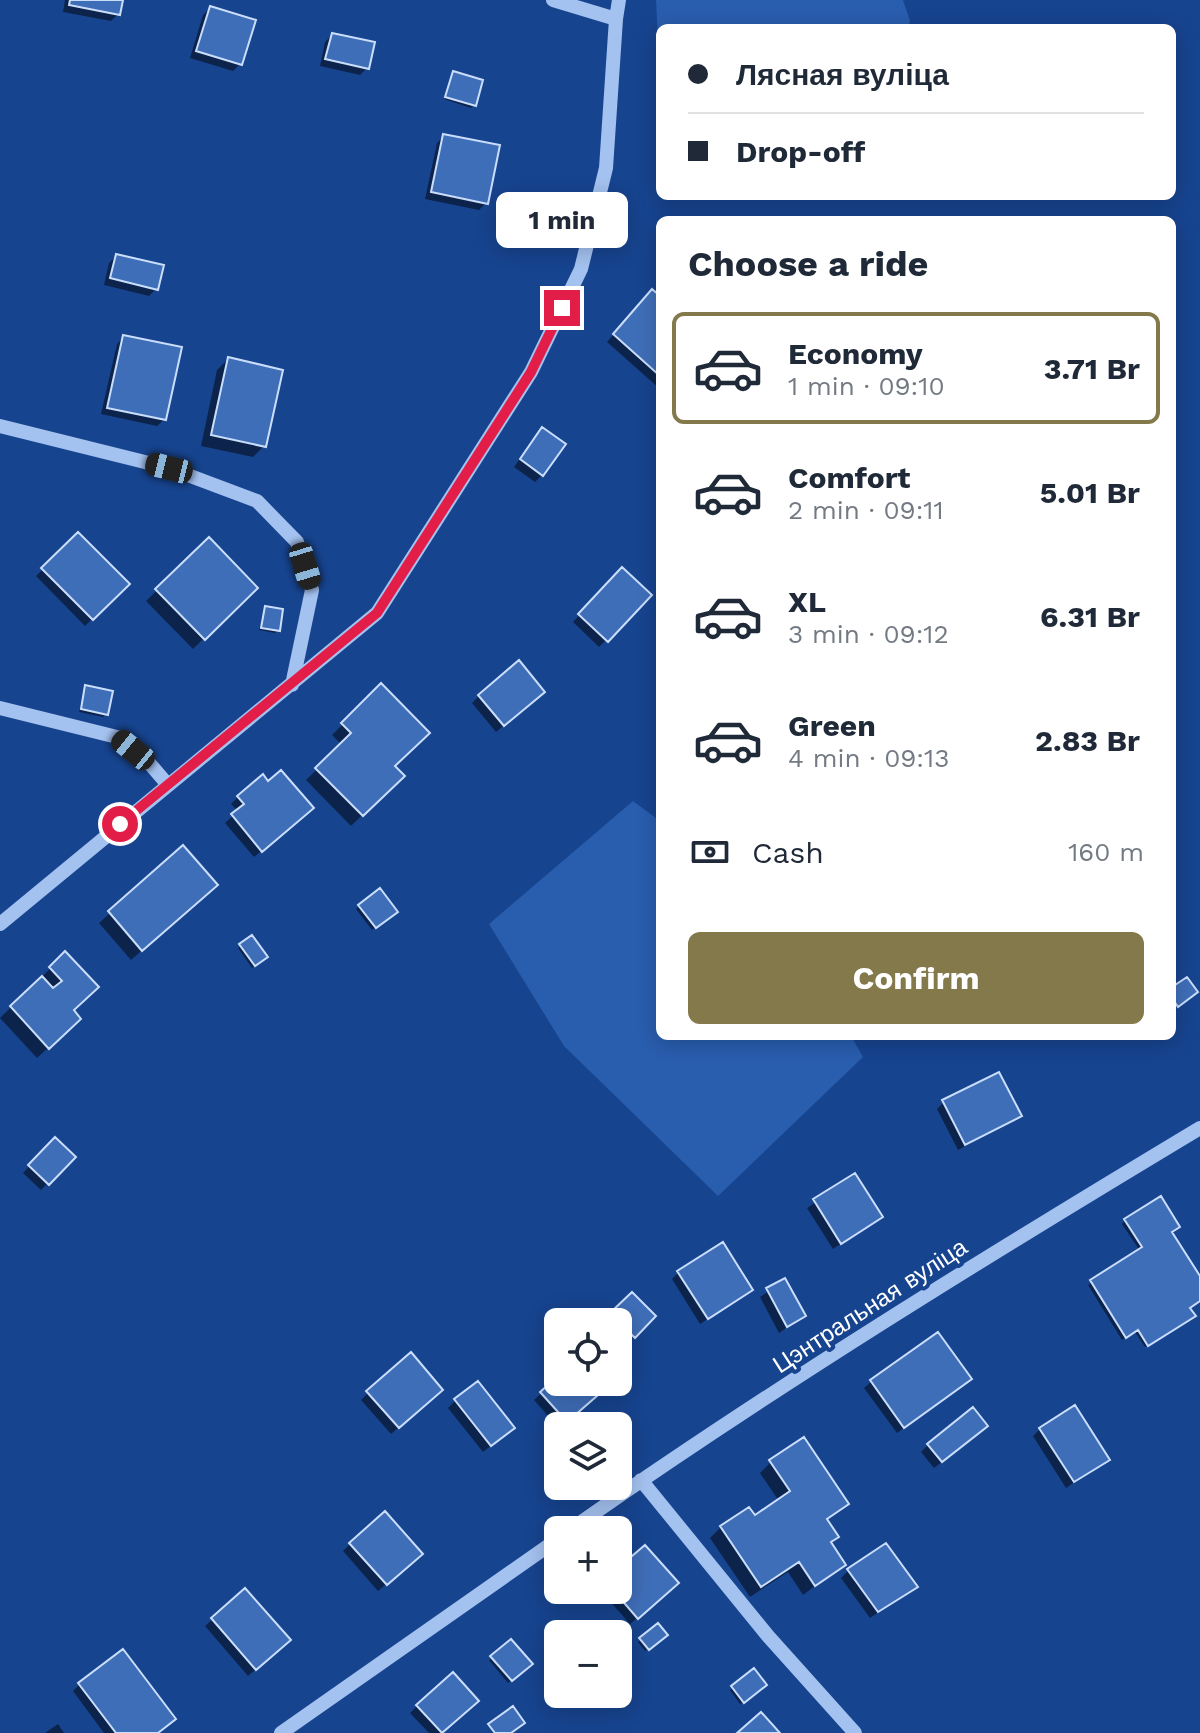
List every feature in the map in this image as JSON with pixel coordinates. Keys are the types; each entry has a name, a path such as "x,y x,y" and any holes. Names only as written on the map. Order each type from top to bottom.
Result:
{"street":[{"path":"553,0 616,19"},
{"path":"0,924 377,613 531,372 581,269 606,168 619,0"},
{"path":"0,426 169,468 257,501 297,542 312,590 292,685"},
{"path":"0,708 117,737 150,764 168,785"},
{"name":"Цэнтральная вуліца","path":"590,1516 1007,1244 1200,1128"},
{"path":"641,1480 768,1636 855,1733"},
{"path":"281,1733 544,1549"}],"shaded area":[{"path":"656,0 903,0 910,21 909,24 657,24"},
{"path":"633,801 656,818 656,1040 853,1040 863,1057 718,1196 564,1046 489,924"}],"building":[{"path":"70,0 123,0 120,15 69,5"},
{"path":"210,6 256,20 242,65 196,51"},
{"path":"332,33 375,42 369,69 325,59"},
{"path":"453,71 483,80 476,106 445,97"},
{"path":"443,134 500,145 488,204 431,192"},
{"path":"116,254 164,265 158,290 110,278"},
{"path":"652,289 656,292 656,372 613,334"},
{"path":"123,335 182,347 166,420 107,408"},
{"path":"228,357 283,370 266,447 211,435"},
{"path":"542,427 566,444 543,476 520,459"},
{"path":"78,532 130,584 93,620 41,568"},
{"path":"209,537 258,588 205,640 155,589"},
{"path":"622,567 652,595 608,642 578,614"},
{"path":"265,606 283,609 280,631 261,628"},
{"path":"519,660 545,692 504,726 478,695"},
{"path":"381,683 430,733 395,766 405,776 363,816 315,768 351,733 341,723"},
{"path":"85,685 113,691 108,715 81,709"},
{"path":"281,770 314,808 262,852 231,814 244,804 237,796 263,774 268,781"},
{"path":"183,845 218,885 142,951 108,911"},
{"path":"380,888 398,912 376,928 358,905"},
{"path":"252,935 268,957 255,966 239,944"},
{"path":"65,951 99,987 74,1010 81,1019 49,1049 10,1006 42,976 53,988 62,981 49,967"},
{"path":"1187,977 1198,992 1178,1007 1176,984"},
{"path":"999,1072 1022,1116 965,1145 942,1100"},
{"path":"55,1137 76,1157 49,1185 28,1165"},
{"path":"855,1173 883,1217 841,1244 813,1199"},
{"path":"1161,1196 1180,1227 1172,1232 1200,1276 1200,1301 1190,1308 1196,1316 1148,1346 1138,1330 1126,1338 1090,1280 1142,1247 1124,1219"},
{"path":"723,1242 753,1290 708,1319 677,1271"},
{"path":"785,1278 806,1316 787,1327 766,1288"},
{"path":"632,1292 656,1316 635,1338 632,1335 632,1308 615,1308"},
{"path":"938,1332 972,1379 904,1428 870,1380"},
{"path":"411,1352 443,1390 399,1428 366,1391"},
{"path":"478,1381 515,1428 491,1446 454,1399"},
{"path":"544,1388 544,1396 597,1396 578,1412 558,1412 540,1392"},
{"path":"1075,1405 1110,1460 1074,1482 1039,1428"},
{"path":"973,1407 988,1426 942,1462 927,1444"},
{"path":"804,1437 849,1504 827,1519 839,1537 831,1542 846,1565 815,1586 799,1562 761,1587 720,1526 749,1507 755,1515 790,1491 769,1460"},
{"path":"385,1511 423,1554 387,1585 349,1543"},
{"path":"886,1543 918,1587 878,1612 847,1569"},
{"path":"645,1545 679,1583 638,1619 625,1604 632,1604 632,1556"},
{"path":"245,1588 291,1640 256,1670 211,1618"},
{"path":"658,1623 668,1635 649,1650 639,1638"},
{"path":"511,1639 533,1664 512,1681 490,1656"},
{"path":"123,1649 176,1719 158,1733 116,1733 78,1683"},
{"path":"754,1668 767,1685 744,1703 731,1686"},
{"path":"453,1672 479,1701 442,1733 416,1705"},
{"path":"513,1706 525,1723 511,1733 495,1733 488,1724"},
{"path":"761,1712 780,1733 737,1733"}],"route":[{"path":"120,824 377,613 531,372 562,308"}]}
